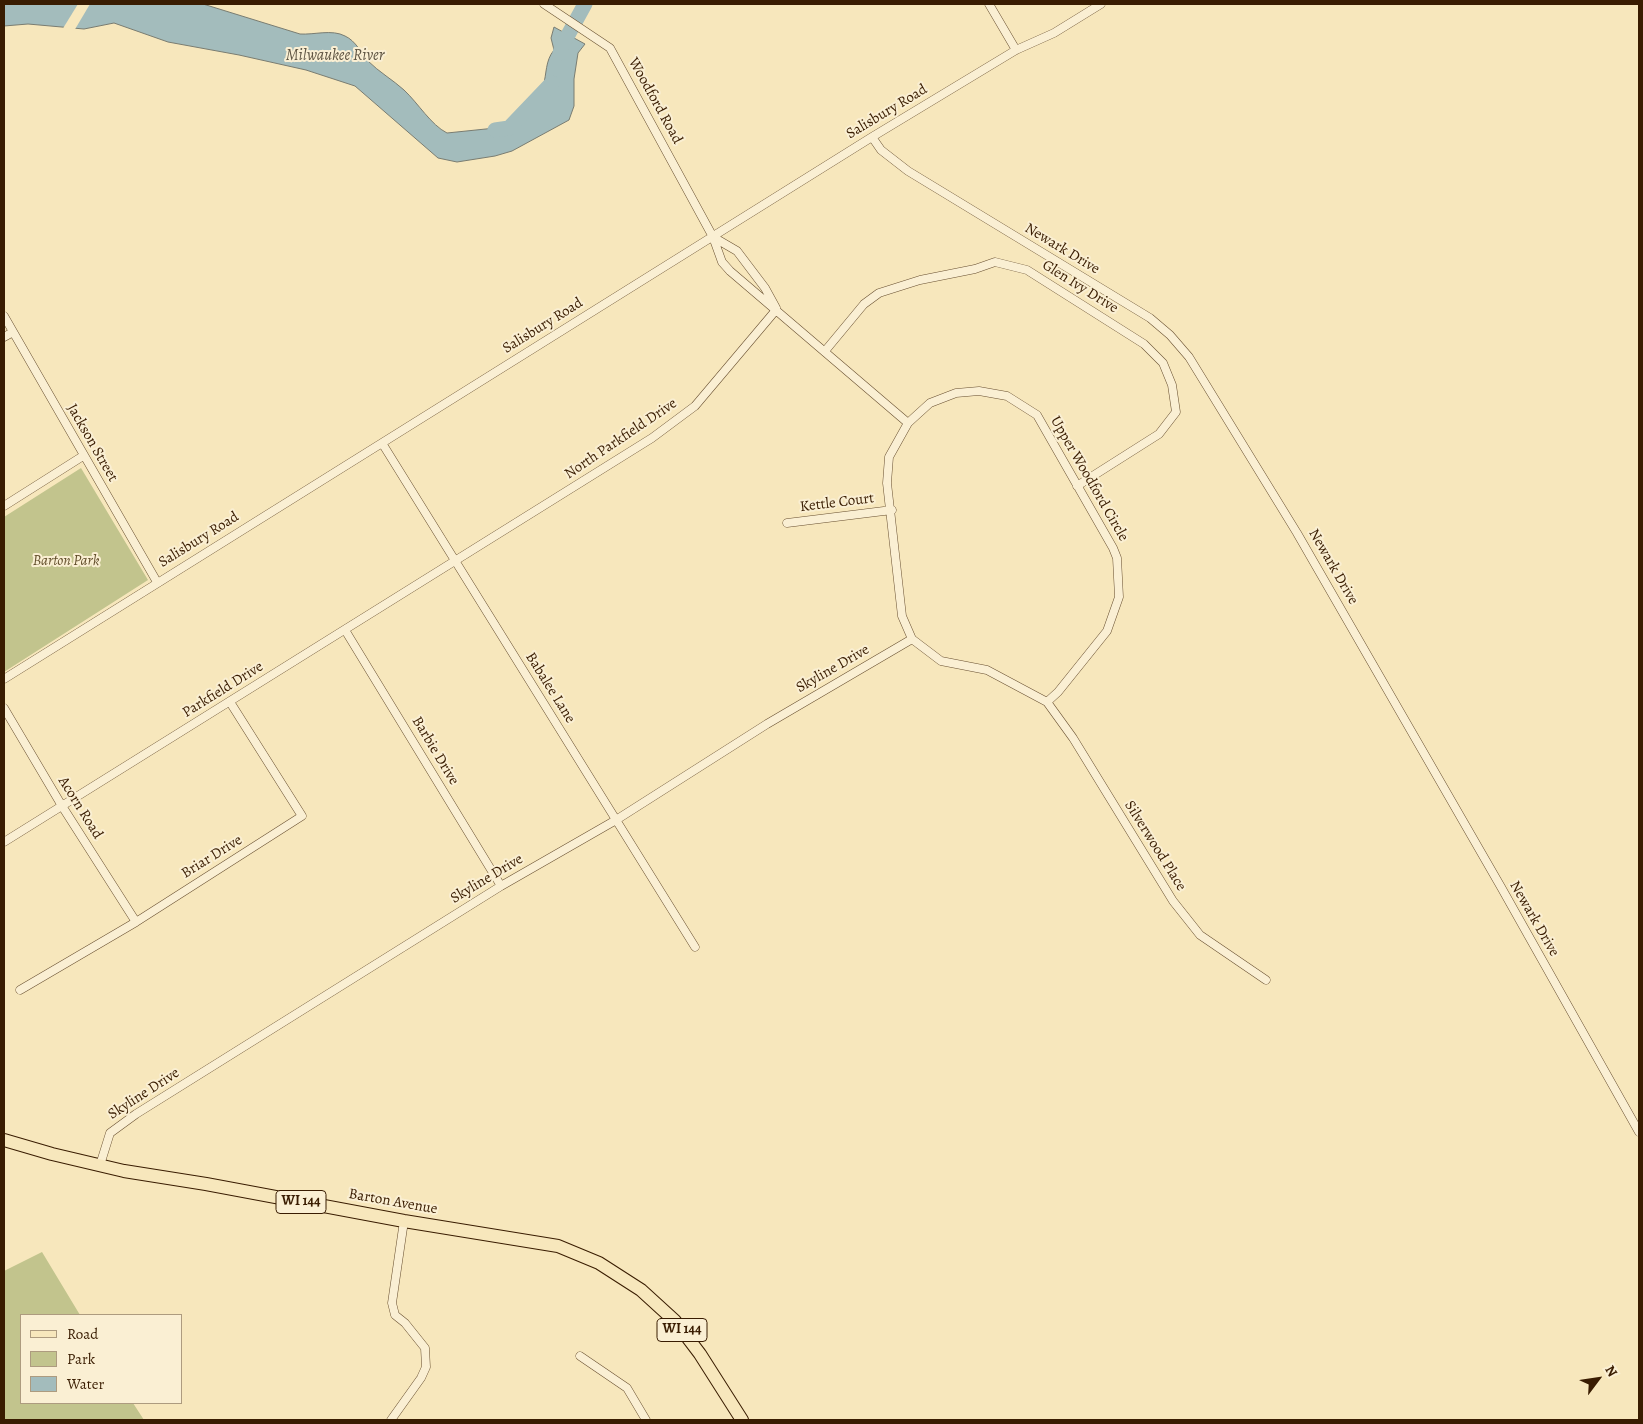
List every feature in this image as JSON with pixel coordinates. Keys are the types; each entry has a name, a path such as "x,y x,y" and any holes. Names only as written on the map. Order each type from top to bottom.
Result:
{"main road":[{"name":"Barton Avenue","path":"4,1140 124,1171 206,1184 404,1221 558,1246 598,1263 641,1290 675,1321 700,1354 742,1420"}],"street":[{"name":"Woodford Road","path":"544,4 610,48 713,237 722,262 752,291 908,423"},
{"path":"989,4 1016,50"},
{"name":"Salisbury Road","path":"4,679 872,137 1016,50 1054,33 1102,4"},
{"name":"Newark Drive","path":"872,137 881,150 908,171 1150,318 1170,335 1189,357 1297,533 1501,887 1639,1132"},
{"name":"Woodford Road","path":"713,237 737,251 765,288 776,310"},
{"name":"Glen Ivy Drive","path":"825,351 864,304 879,293 920,280 975,269 995,262 1027,270 1144,344 1163,363 1172,385 1176,412 1159,434 1077,486"},
{"name":"North Parkfield Drive","path":"456,561 652,438 695,406 776,310"},
{"name":"Jackson Street","path":"4,316 157,582"},
{"path":"4,337 13,332"},
{"name":"Upper Woodford Circle","path":"979,391 1007,396 1037,415 1077,486 1117,558 1119,597 1107,631 1058,692 1047,702 987,670 941,661 912,639 902,616 892,510 887,483 889,457 908,423 930,403 956,393 979,391"},
{"name":"Babalee Lane","path":"382,444 695,946"},
{"path":"4,506 83,456"},
{"name":"Kettle Court","path":"786,523 892,510"},
{"name":"Parkfield Drive","path":"4,842 456,561"},
{"name":"Barbie Drive","path":"345,630 501,886"},
{"name":"Skyline Drive","path":"100,1165 110,1133 123,1124 501,886 616,820 767,724 912,639"},
{"name":"Briar Drive","path":"20,990 136,922 302,816 230,702"},
{"name":"Silverwood Place","path":"1047,702 1073,738 1173,901 1200,935 1266,980"},
{"name":"Acorn Road","path":"4,708 62,806 136,922"},
{"path":"391,1420 421,1378 426,1367 424,1348 405,1322 395,1315 392,1303 404,1221"},
{"path":"580,1356 627,1388 646,1420"}],"green space":[{"name":"Barton Park","path":"81,468 148,580 4,672 4,517"},
{"path":"42,1252 79,1314 20,1314 20,1404 134,1404 144,1420 4,1420 4,1271"}],"water":[{"name":"Milwaukee River","path":"4,4 203,4 300,34 340,34 352,41 368,61 404,90 430,119 447,133 505,127 524,121 533,110 542,91 548,63 554,50 551,38 554,27 585,44 578,53 574,79 574,106 569,120 512,151 495,156 457,162 438,158 355,86 306,70 168,42 114,23 84,29 28,24 4,26"}],"pier":[{"path":"78,4 90,4 74,31 62,30"}],"waterway":[{"name":"Milwaukee River","path":"560,53 585,4"},
{"name":"Milwaukee River","path":"495,130 509,128 552,83"}]}
